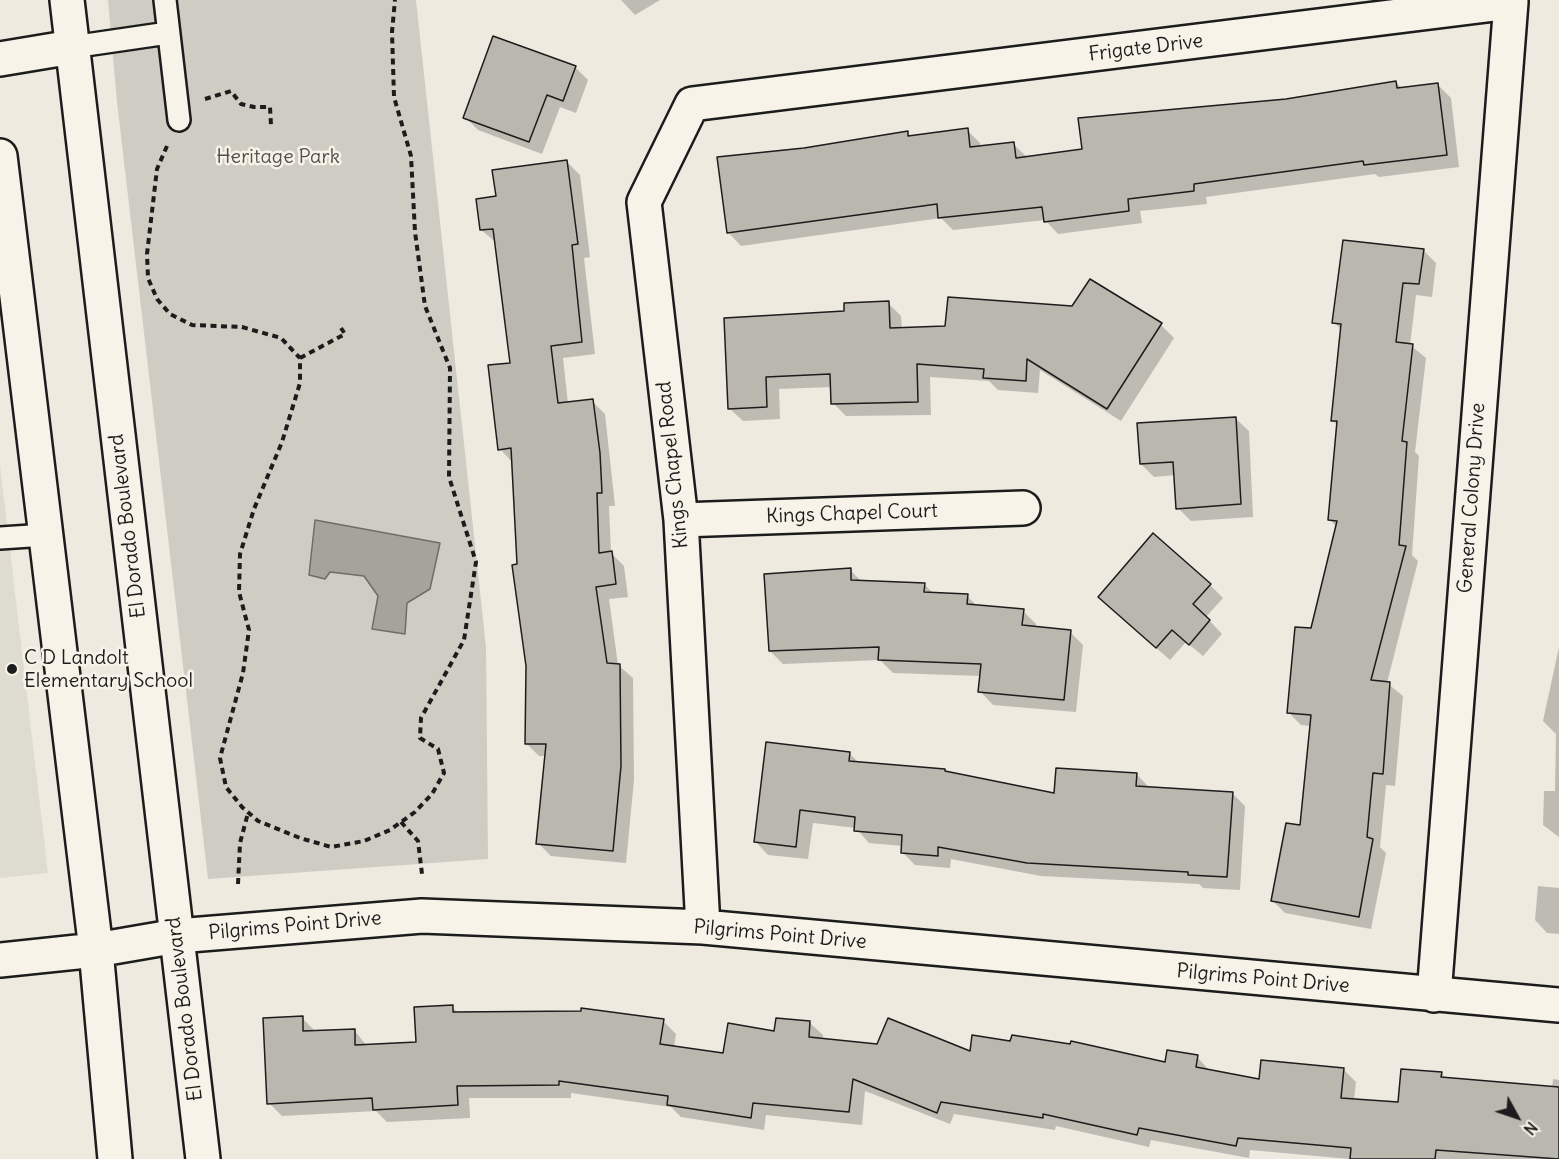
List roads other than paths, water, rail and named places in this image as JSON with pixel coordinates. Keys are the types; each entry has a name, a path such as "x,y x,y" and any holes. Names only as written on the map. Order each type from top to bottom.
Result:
{"street":[{"name":"El Dorado Boulevard","path":"67,0 203,1159"},
{"name":"Frigate Drive","path":"781,94 1511,2"},
{"name":"General Colony Drive","path":"1434,995 1511,2"},
{"path":"0,59 72,47"},
{"name":"Kings Chapel Road","path":"703,927 681,520 644,202 692,104 781,94"},
{"path":"0,156 96,950 115,1159"},
{"name":"Kings Chapel Court","path":"681,520 1023,508"},
{"name":"Pilgrims Point Drive","path":"0,960 96,950 177,936 422,916 703,927 1559,1005"}],"lane":[{"path":"165,0 179,120"},
{"path":"72,47 168,33"},
{"path":"0,538 46,535"}],"place":[{"name":"C D Landolt Elementary School","path":"12,669"}],"park label":[{"name":"Heritage Park","path":"278,157"}]}
